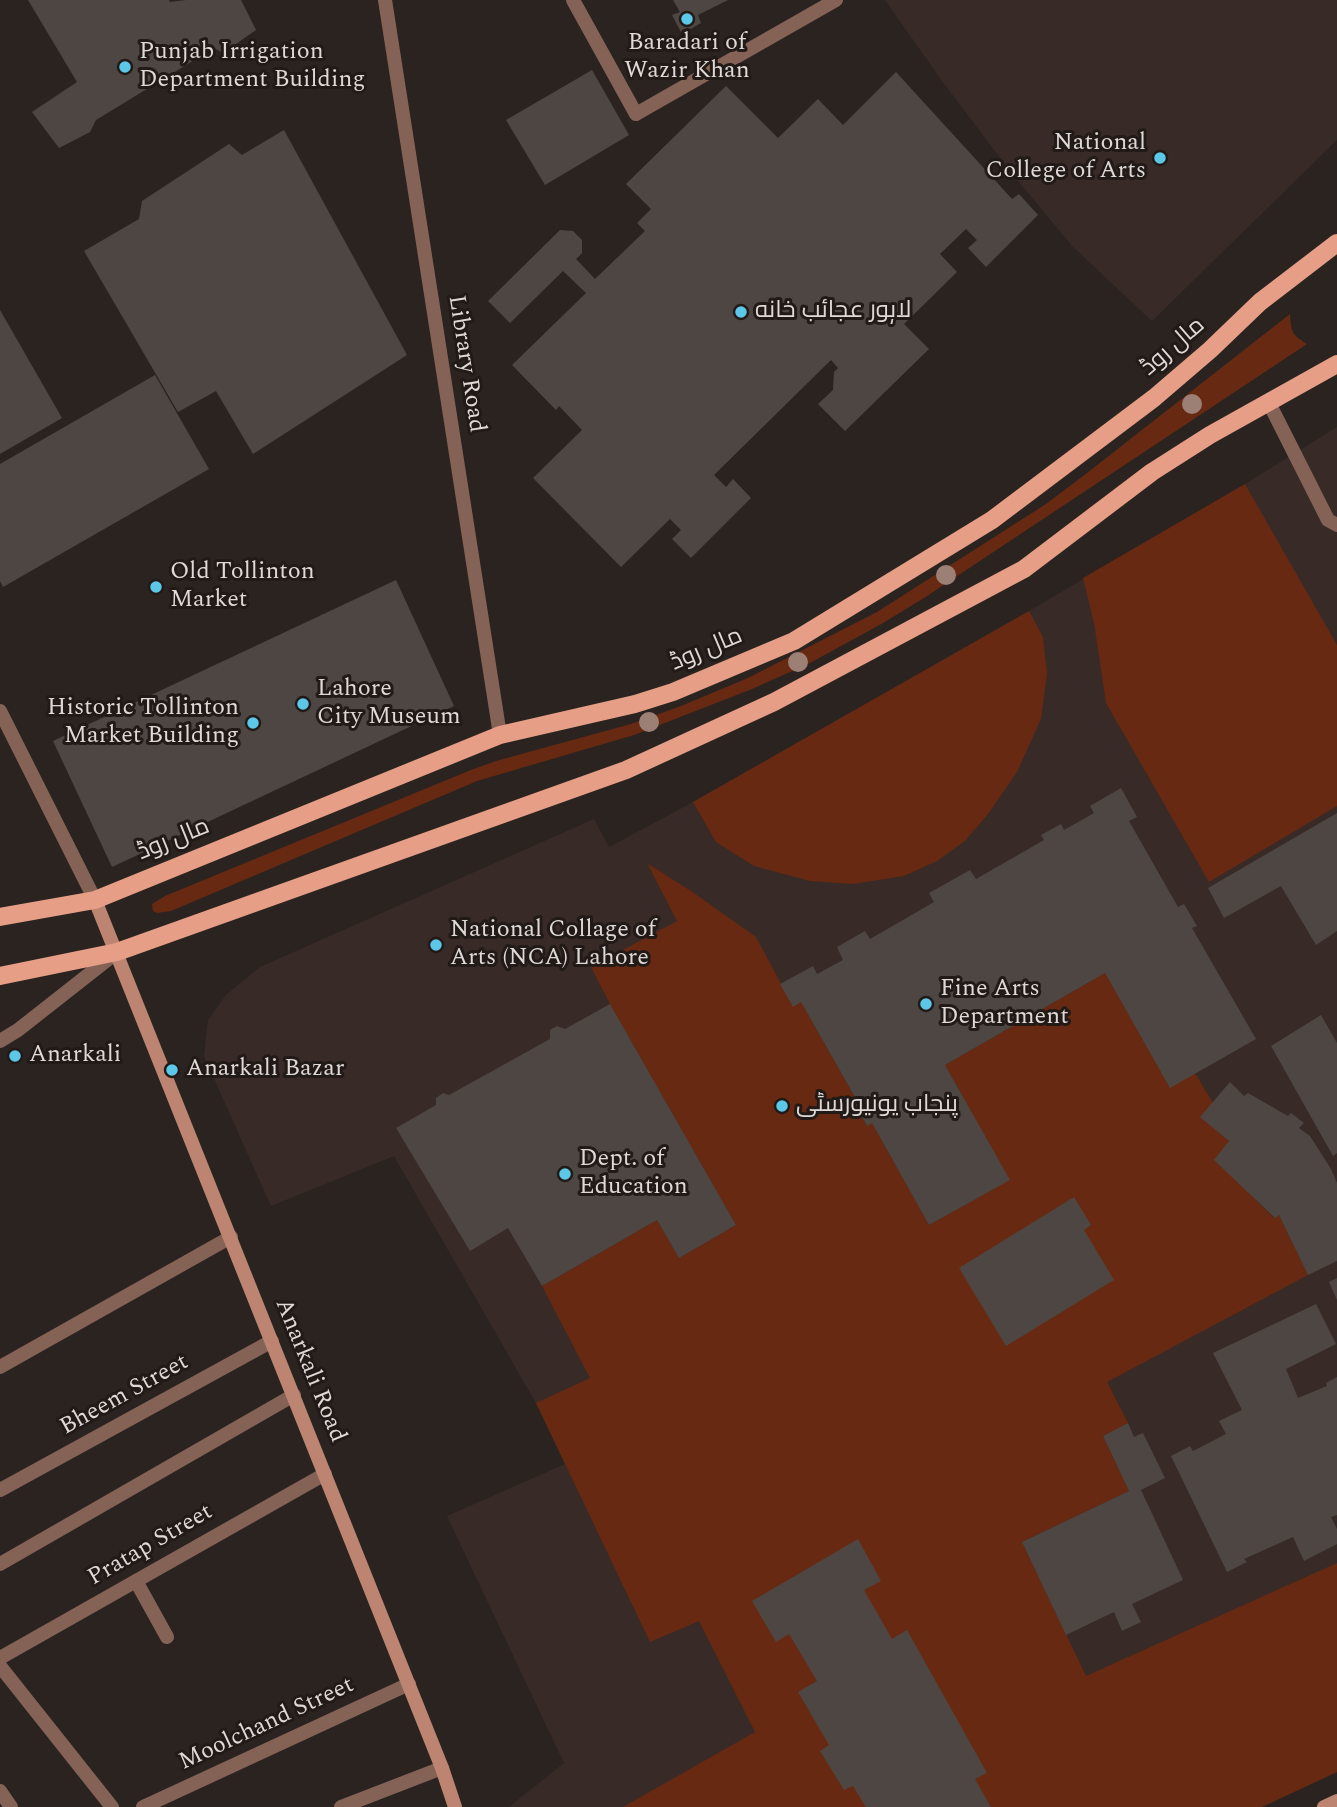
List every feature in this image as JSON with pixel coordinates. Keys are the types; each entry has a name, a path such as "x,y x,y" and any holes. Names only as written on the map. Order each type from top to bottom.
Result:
{"main road":[{"name":"مال روڈ","path":"0,917 95,900 499,735 635,704 673,692 794,641 992,520 1154,398 1260,302 1337,243"},
{"path":"0,976 117,952 626,770 693,740 774,702 1024,569 1152,472 1210,435 1337,364"}],"street":[{"name":"Library Road","path":"385,0 499,735"},
{"path":"573,0 636,114 836,0"},
{"path":"1269,403 1328,520 1337,526"},
{"path":"0,711 95,900"},
{"name":"Anarkali Road","path":"95,900 409,1684 455,1807"},
{"path":"0,1041 18,1030 117,952"},
{"path":"0,1367 231,1237"},
{"name":"Bheem Street","path":"0,1490 272,1341"},
{"path":"0,1564 294,1395"},
{"name":"Pratap Street","path":"0,1658 325,1474"},
{"path":"136,1581 166,1637"},
{"path":"0,1666 112,1807"},
{"name":"Moolchand Street","path":"146,1806 409,1684"},
{"path":"341,1807 442,1768"},
{"path":"0,1791 11,1807"},
{"path":"1324,1807 1337,1801"}],"shaded area":[{"name":"National College of Arts","path":"885,0 1337,0 1337,140 1152,321 1073,247 1014,176"},
{"path":"1290,314 1293,332 1307,344 924,598 810,663 752,689 634,735 477,781 171,911 153,911 152,904 165,896 471,770 631,724 681,706 748,678 877,612 1046,504"},
{"name":"پنجاب یونیورسٹی","path":"1337,427 1337,1772 1262,1807 509,1807 564,1763 447,1516 565,1464 536,1403 394,1156 271,1206 204,1056 208,1020 226,995 260,967 594,819 609,847 1029,611"},
{"path":"1245,484 1337,645 1337,806 1209,882 1106,703 1094,623 1083,578"},
{"path":"1029,611 1043,637 1047,674 1041,719 1017,772 988,814 965,841 937,861 904,876 853,884 810,881 754,866 716,842 693,802"},
{"path":"647,863 756,937 793,1006 801,1002 856,1099 853,1102 866,1125 872,1123 929,1225 1009,1180 945,1065 1105,973 1170,1087 1195,1073 1213,1103 1229,1141 1233,1177 1274,1218 1279,1215 1308,1275 1107,1382 1128,1423 1103,1436 1129,1491 1022,1542 1086,1676 1337,1563 1337,1772 1262,1807 623,1807 755,1732 699,1621 650,1642 536,1403 590,1378 542,1286 657,1220 679,1258 736,1225 591,967 677,921"}],"building":[{"name":"Punjab Irrigation Department Building","path":"28,0 241,0 256,30 223,53 214,48 96,120 90,132 59,148 32,112 77,82"},
{"name":"Baradari of Wazir Khan","path":"673,0 728,0 698,15 701,23 682,34 672,15 680,12"},
{"path":"592,70 629,135 545,185 506,120"},
{"name":"لاہور عجائب خانه","path":"896,72 1012,199 1019,194 1038,215 986,267 968,248 977,240 966,229 940,254 957,272 904,324 929,349 845,431 818,404 833,390 834,372 838,368 831,360 714,475 726,487 733,479 751,498 691,558 672,539 681,530 670,519 621,567 533,478 582,430 559,406 556,410 512,365 586,293 563,271 510,323 488,301 560,230 573,231 582,240 582,253 576,259 595,279 645,231 637,223 651,209 626,184 726,86 778,138 818,99 843,125"},
{"path":"284,130 407,355 253,454 216,391 178,412 84,251 139,219 142,201 229,144 242,155"},
{"path":"0,310 62,418 0,454"},
{"path":"155,375 209,469 3,587 0,581 0,464"},
{"name":"Historic Tollinton Market Building","path":"396,580 454,706 112,867 53,741"},
{"name":"Fine Arts Department","path":"1121,788 1137,817 1129,821 1178,907 1184,904 1197,926 1192,928 1256,1039 1170,1088 1105,973 945,1065 1010,1180 929,1225 872,1123 867,1126 853,1101 856,1099 801,1002 793,1007 780,984 813,966 817,974 843,960 837,947 865,931 870,939 934,902 929,893 970,870 976,879 1044,840 1041,835 1061,824 1064,830 1094,813 1090,806"},
{"path":"1337,813 1337,931 1316,945 1281,886 1224,918 1208,888"},
{"name":"Dept. of Education","path":"610,1004 736,1225 679,1258 657,1220 542,1286 508,1228 470,1251 396,1128 436,1105 436,1098 443,1093 449,1095 550,1039 550,1030 557,1026 565,1029"},
{"path":"1321,1015 1337,1043 1337,1153 1333,1156 1271,1046"},
{"path":"1230,1082 1244,1096 1248,1093 1288,1116 1291,1113 1304,1123 1299,1128 1310,1136 1337,1183 1337,1261 1308,1275 1279,1215 1275,1218 1214,1160 1229,1141 1200,1117"},
{"path":"1074,1197 1091,1225 1084,1230 1114,1280 1006,1346 959,1268"},
{"path":"1337,1278 1337,1300 1329,1282"},
{"path":"1316,1304 1336,1344 1286,1369 1298,1398 1327,1386 1326,1383 1337,1377 1337,1515 1331,1517 1337,1529 1337,1544 1304,1561 1293,1537 1244,1559 1247,1562 1227,1572 1171,1456 1190,1446 1193,1451 1226,1434 1219,1421 1242,1410 1213,1353"},
{"path":"1128,1423 1134,1437 1143,1433 1165,1478 1141,1490 1183,1580 1132,1604 1141,1622 1122,1631 1114,1612 1066,1635 1022,1542 1129,1491 1103,1436"},
{"path":"858,1539 881,1581 864,1590 892,1639 907,1630 987,1773 975,1779 991,1807 866,1807 853,1786 844,1790 820,1751 829,1745 798,1692 817,1681 789,1634 776,1642 752,1601"}],"place":[{"name":"Baradari of Wazir Khan","path":"687,19"},
{"name":"Punjab Irrigation Department Building","path":"125,67"},
{"name":"National College of Arts","path":"1160,158"},
{"name":"لاہور عجائب خانه","path":"741,312"},
{"name":"Old Tollinton Market","path":"156,587"},
{"name":"Lahore City Museum","path":"303,704"},
{"name":"Historic Tollinton Market Building","path":"253,723"},
{"name":"National Collage of Arts (NCA) Lahore","path":"436,945"},
{"name":"Fine Arts Department","path":"926,1004"},
{"name":"Anarkali","path":"15,1056"},
{"name":"Anarkali Bazar","path":"172,1070"},
{"name":"پنجاب یونیورسٹی","path":"782,1106"},
{"name":"Dept. of Education","path":"565,1174"}]}
